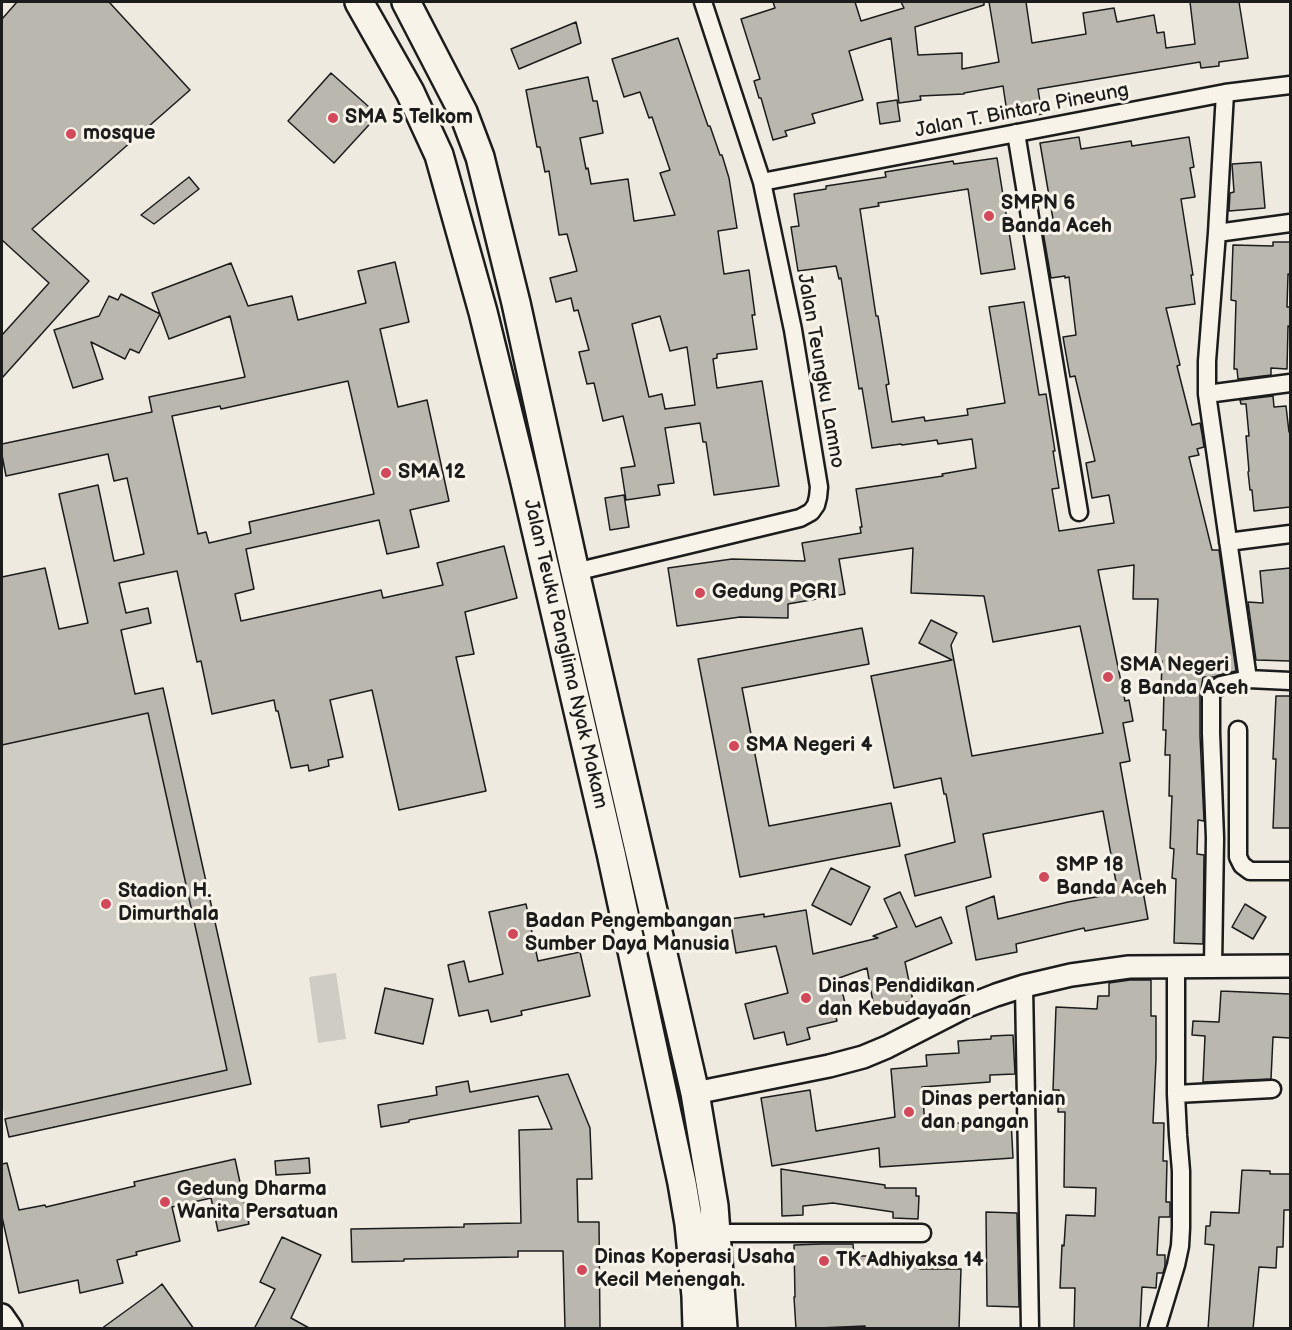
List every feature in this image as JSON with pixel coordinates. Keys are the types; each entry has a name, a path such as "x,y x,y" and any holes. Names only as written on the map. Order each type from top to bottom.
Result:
{"main road":[{"name":"Jalan Teuku Panglima Nyak Makam","path":"359,2 410,92 439,155 483,312 611,853 682,1184 689,1224 697,1329"},
{"name":"Jalan Teuku Panglima Nyak Makam","path":"406,2 463,112 480,157 516,303 575,572 695,1093 714,1206 723,1329"},
{"path":"483,312 516,303"}],"street":[{"name":"Jalan Teungku Lamno","path":"575,572 800,518 811,512 816,505 819,488 794,330 762,182 703,2"},
{"name":"Jalan T. Bintara Pineung","path":"762,182 1225,93 1290,84"},
{"path":"1225,93 1207,361 1207,394 1248,679"},
{"path":"1016,133 1079,512"},
{"path":"1216,232 1290,223"},
{"path":"1207,394 1290,383"},
{"path":"1228,542 1290,534"},
{"path":"1214,966 1215,838 1211,694 1221,685 1248,679 1290,681"},
{"path":"1238,730 1238,857 1242,865 1250,871 1290,871"},
{"path":"695,1093 830,1066 863,1057 965,1007 1024,986 1071,975 1129,967 1290,966"},
{"path":"1157,1329 1180,1246 1181,1171 1176,1094 1176,967"},
{"path":"1024,986 1030,1329"},
{"path":"1176,1094 1272,1089"},
{"path":"716,1233 922,1233"},
{"path":"2,1315 11,1329"}],"shaded area":[{"name":"Stadion H. Dimurthala","path":"163,688 251,1084 9,1137 2,1103 2,724"},
{"path":"336,973 346,1039 318,1043 309,977"}],"building":[{"name":"mosque","path":"17,2 109,2 190,90 32,229 89,281 2,378 2,335 49,283 2,240 2,19"},
{"path":"773,2 855,2 861,21 904,8 901,2 984,2 984,5 915,27 918,55 962,53 962,69 999,62 989,2 1026,2 1032,43 1086,34 1083,13 1114,8 1117,22 1154,15 1157,33 1164,32 1166,48 1195,44 1190,2 1239,2 1248,58 1219,62 1219,66 1201,68 1200,62 1038,89 1042,114 1008,119 1003,86 964,94 920,96 921,100 899,103 891,38 849,51 863,100 812,114 815,123 785,131 787,136 773,140 754,81 760,79 741,19 775,8"},
{"path":"576,22 581,43 519,69 511,49"},
{"path":"678,38 708,126 710,126 720,155 722,155 729,178 737,228 718,231 724,274 749,270 755,315 752,315 757,349 717,354 717,358 713,359 717,388 762,381 779,486 714,495 706,442 703,442 700,423 665,428 674,483 658,485 660,495 626,500 621,468 635,466 623,416 603,421 594,383 587,384 579,352 589,350 578,310 574,311 571,298 556,302 550,278 577,271 567,234 559,235 549,171 545,172 540,147 537,147 526,90 588,77 593,101 597,101 603,133 580,138 591,184 628,179 634,221 675,215 660,173 670,170 652,117 649,118 640,92 624,97 612,59","holes":["660,316 670,351 687,347 695,405 665,409 662,394 649,397 632,324"]},
{"name":"SMA 5 Telkom","path":"331,73 378,115 334,163 288,121"},
{"path":"897,100 900,121 880,124 877,103"},
{"path":"1079,137 1081,149 1131,141 1132,146 1189,137 1194,167 1190,168 1195,197 1181,199 1193,275 1191,275 1195,304 1166,308 1180,365 1177,366 1192,425 1200,423 1204,447 1197,449 1199,455 1189,457 1212,550 1219,550 1236,671 1214,677 1203,677 1200,695 1204,821 1198,820 1197,854 1204,855 1203,944 1174,943 1176,879 1172,878 1174,849 1170,848 1172,796 1169,796 1170,755 1165,755 1164,691 1161,691 1162,661 1155,661 1158,599 1133,599 1134,565 1098,570 1125,701 1129,700 1133,721 1123,723 1130,761 1120,763 1148,919 1085,931 1084,928 1016,944 1017,952 976,960 966,907 994,896 998,919 1118,893 1103,811 983,834 991,877 915,896 905,855 955,842 946,794 944,794 941,778 894,788 871,676 952,660 919,643 931,620 957,633 951,645 972,756 1103,733 1080,626 993,642 984,596 911,593 913,548 839,559 845,594 788,604 788,618 740,617 677,626 668,568 732,559 805,561 802,543 861,533 856,489 943,476 942,474 976,468 972,439 938,444 937,440 872,448 862,388 859,389 841,278 839,279 836,266 798,271 791,227 799,226 794,194 826,189 826,186 886,177 885,172 953,161 954,164 997,158 1015,269 981,274 968,189 878,203 879,206 860,209 889,384 886,385 892,422 924,417 925,421 968,415 967,409 1005,403 989,307 1024,302 1039,395 1046,394 1055,451 1053,451 1059,488 1052,489 1059,531 1114,523 1109,495 1092,498 1086,463 1095,461 1075,376 1070,377 1063,337 1076,335 1069,277 1051,278 1042,226 1054,225 1040,143"},
{"path":"1261,162 1265,208 1229,211 1230,193 1234,192 1232,164"},
{"path":"189,177 199,189 154,224 141,215"},
{"path":"1273,242 1290,242 1287,307 1290,307 1290,327 1288,326 1287,369 1271,368 1271,375 1238,379 1237,369 1234,369 1236,301 1231,300 1233,245 1273,246"},
{"path":"395,262 409,322 380,329 398,407 427,400 449,501 410,510 419,547 387,554 379,520 246,549 254,589 235,594 241,621 381,590 383,598 443,585 437,563 504,546 517,598 465,612 474,654 456,657 486,791 399,810 372,690 330,700 343,757 328,760 329,766 309,771 308,765 291,768 274,700 212,714 201,661 197,662 177,571 119,583 126,613 148,608 151,623 121,630 135,694 163,688 251,1084 9,1137 5,1119 227,1070 148,713 2,745 2,577 45,568 59,629 88,623 59,494 98,485 114,561 144,554 127,478 114,481 108,454 6,476 2,444 152,412 149,397 245,377 230,316 169,339 152,293 231,263 248,306 292,296 298,320 366,303 358,271","holes":["348,381 374,494 249,522 251,533 209,543 206,532 198,534 172,416 220,406 221,409"]},
{"path":"121,294 160,314 139,353 130,349 125,359 91,342 103,379 73,388 54,330 99,316 109,296 118,300"},
{"path":"1273,396 1274,407 1286,406 1290,432 1290,507 1254,511 1248,472 1246,436 1249,436 1246,404 1241,404 1240,400"},
{"path":"624,495 629,527 610,530 605,498"},
{"path":"1290,568 1290,661 1256,660 1248,602 1263,603 1260,571"},
{"name":"SMA Negeri 4","path":"862,628 869,664 742,688 769,826 891,803 900,846 740,877 698,659"},
{"path":"1276,696 1290,696 1290,828 1273,828"},
{"path":"831,868 870,887 851,925 812,905"},
{"path":"900,892 916,927 941,917 952,943 905,962 913,1001 874,1008 867,968 839,978 845,1003 833,1006 837,1021 807,1028 810,1039 787,1045 784,1032 754,1039 745,1004 788,993 776,946 736,953 730,919 764,914 764,917 806,910 813,954 878,938 873,936 897,927 884,899"},
{"path":"526,904 538,961 580,952 590,996 521,1011 522,1015 491,1022 488,1010 459,1016 448,965 464,961 469,982 503,974 489,912"},
{"path":"1245,904 1266,917 1253,939 1232,927"},
{"path":"1151,980 1151,1016 1156,1016 1153,1123 1164,1123 1163,1161 1167,1161 1166,1202 1170,1202 1170,1217 1159,1217 1157,1255 1165,1255 1165,1266 1163,1273 1157,1273 1156,1288 1142,1287 1140,1329 1074,1329 1075,1288 1060,1288 1066,1215 1095,1216 1096,1188 1064,1187 1065,1112 1058,1112 1059,1090 1053,1090 1056,1007 1097,1009 1098,996 1109,996 1109,983"},
{"path":"385,988 433,999 423,1044 375,1033"},
{"path":"1221,991 1290,994 1290,1038 1273,1037 1271,1079 1203,1082 1205,1036 1192,1035 1193,1021 1219,1022"},
{"path":"1013,1035 1015,1074 990,1075 990,1082 922,1087 925,1125 1011,1120 1013,1158 880,1167 879,1148 772,1166 761,1098 810,1090 816,1131 895,1117 891,1069 927,1066 926,1055 959,1053 958,1041"},
{"path":"568,1074 590,1128 592,1179 577,1179 578,1222 599,1222 600,1329 565,1329 563,1251 518,1251 518,1257 352,1262 351,1229 464,1227 464,1224 521,1223 519,1130 552,1129 538,1096 381,1127 378,1105 437,1095 436,1087 468,1081 470,1092"},
{"path":"309,1158 310,1173 276,1175 275,1161"},
{"path":"235,1159 249,1224 218,1231 211,1198 172,1207 180,1241 136,1252 137,1255 117,1260 123,1283 80,1293 78,1280 19,1293 2,1217 2,1164 7,1163 19,1210 45,1205 46,1207 135,1186 134,1182"},
{"path":"781,1169 885,1185 885,1188 916,1188 916,1196 919,1196 918,1219 893,1218 893,1212 833,1203 803,1206 803,1215 782,1216"},
{"path":"1242,1170 1290,1174 1290,1210 1284,1210 1283,1247 1277,1247 1276,1268 1259,1267 1253,1329 1208,1329 1214,1245 1205,1244 1206,1226 1210,1226 1211,1212 1239,1213"},
{"path":"986,1212 1017,1213 1019,1307 987,1306"},
{"path":"282,1237 321,1255 291,1318 311,1329 254,1329 275,1289 260,1282"},
{"path":"853,1244 854,1256 920,1256 920,1269 961,1269 959,1329 865,1329 865,1326 796,1329 794,1245"},
{"path":"162,1284 194,1329 101,1329 156,1289"}],"place":[{"name":"SMA 5 Telkom","path":"333,118"},
{"name":"mosque","path":"71,134"},
{"name":"SMPN 6 Banda Aceh","path":"989,216"},
{"name":"SMA 12","path":"386,473"},
{"name":"Gedung PGRI","path":"700,593"},
{"name":"SMA Negeri 8 Banda Aceh","path":"1108,677"},
{"name":"SMA Negeri 4","path":"734,746"},
{"name":"SMP 18 Banda Aceh","path":"1044,877"},
{"name":"Stadion H. Dimurthala","path":"106,904"},
{"name":"Badan Pengembangan Sumber Daya Manusia","path":"513,934"},
{"name":"Dinas Pendidikan dan Kebudayaan","path":"806,998"},
{"name":"Dinas pertanian dan pangan","path":"909,1112"},
{"name":"Gedung Dharma Wanita Persatuan","path":"165,1202"},
{"name":"TK Adhiyaksa 14","path":"824,1261"},
{"name":"Dinas Koperasi Usaha Kecil Menengah.","path":"582,1270"}]}
